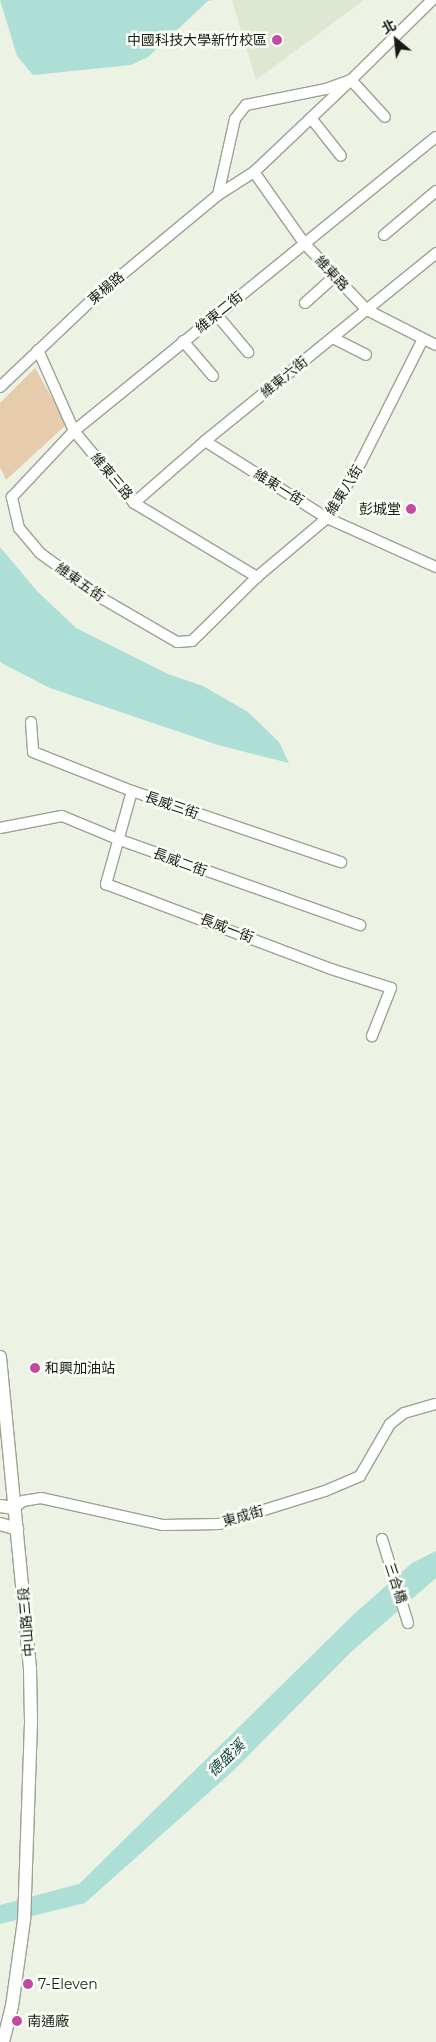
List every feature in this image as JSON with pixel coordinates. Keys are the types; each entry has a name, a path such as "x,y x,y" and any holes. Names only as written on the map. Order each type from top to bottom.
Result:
{"street":[{"name":"東楊路","path":"0,387 95,297 218,195 254,172 432,0"},
{"name":"東楊路","path":"218,195 235,119 246,105 326,89 351,80"},
{"path":"351,80 385,118"},
{"path":"311,118 341,156"},
{"name":"維東二街","path":"12,497 74,431 436,137"},
{"name":"維東路","path":"254,172 304,243 367,310 436,345"},
{"path":"384,235 436,191"},
{"name":"維東六街","path":"134,503 205,441 436,253"},
{"path":"305,302 335,276"},
{"path":"216,314 248,352"},
{"path":"333,338 366,355"},
{"name":"維東八街","path":"177,642 192,641 257,577 327,518 361,462 423,339"},
{"path":"184,341 213,376"},
{"name":"維東三路","path":"38,350 74,431 134,503 257,577"},
{"name":"維東一街","path":"205,441 327,518 436,567"},
{"name":"維東五街","path":"12,497 19,528 40,553 103,599 177,642"},
{"name":"長威三街","path":"31,722 33,752 132,791 341,862"},
{"name":"長威一街","path":"132,791 120,840 106,884 331,969 391,988 372,1036"},
{"name":"長威二街","path":"0,828 62,816 120,840 360,925"},
{"name":"中山路三段","path":"0,1357 30,1687 24,1920 12,2006 3,2042"},
{"name":"東成街","path":"14,1508 23,1502 41,1498 163,1524 220,1524 325,1492 360,1476 390,1424 404,1413 436,1404"},
{"path":"0,1506 14,1508"},
{"path":"0,1524 17,1529"},
{"name":"三合橋","path":"382,1540 408,1623"}],"shaded area":[{"name":"中國科技大學新竹校區","path":"232,0 364,0 256,80"},
{"path":"35,368 67,424 6,480 0,467 0,403"}],"water":[{"path":"0,0 213,0 208,1 148,57 131,65 33,75 17,56"},
{"path":"0,547 37,591 76,628 168,674 203,686 248,712 279,742 289,763 218,745 50,688 3,664 0,661"},
{"name":"德盛溪","path":"436,1551 436,1578 351,1652 233,1771 85,1903 0,1924 0,1905 79,1884 354,1614 412,1563"}],"place":[{"name":"中國科技大學新竹校區","path":"277,40"},
{"name":"彭城堂","path":"411,509"},
{"name":"和興加油站","path":"35,1368"},
{"name":"7-Eleven","path":"28,1984"},
{"name":"南通廠","path":"17,2021"}]}
